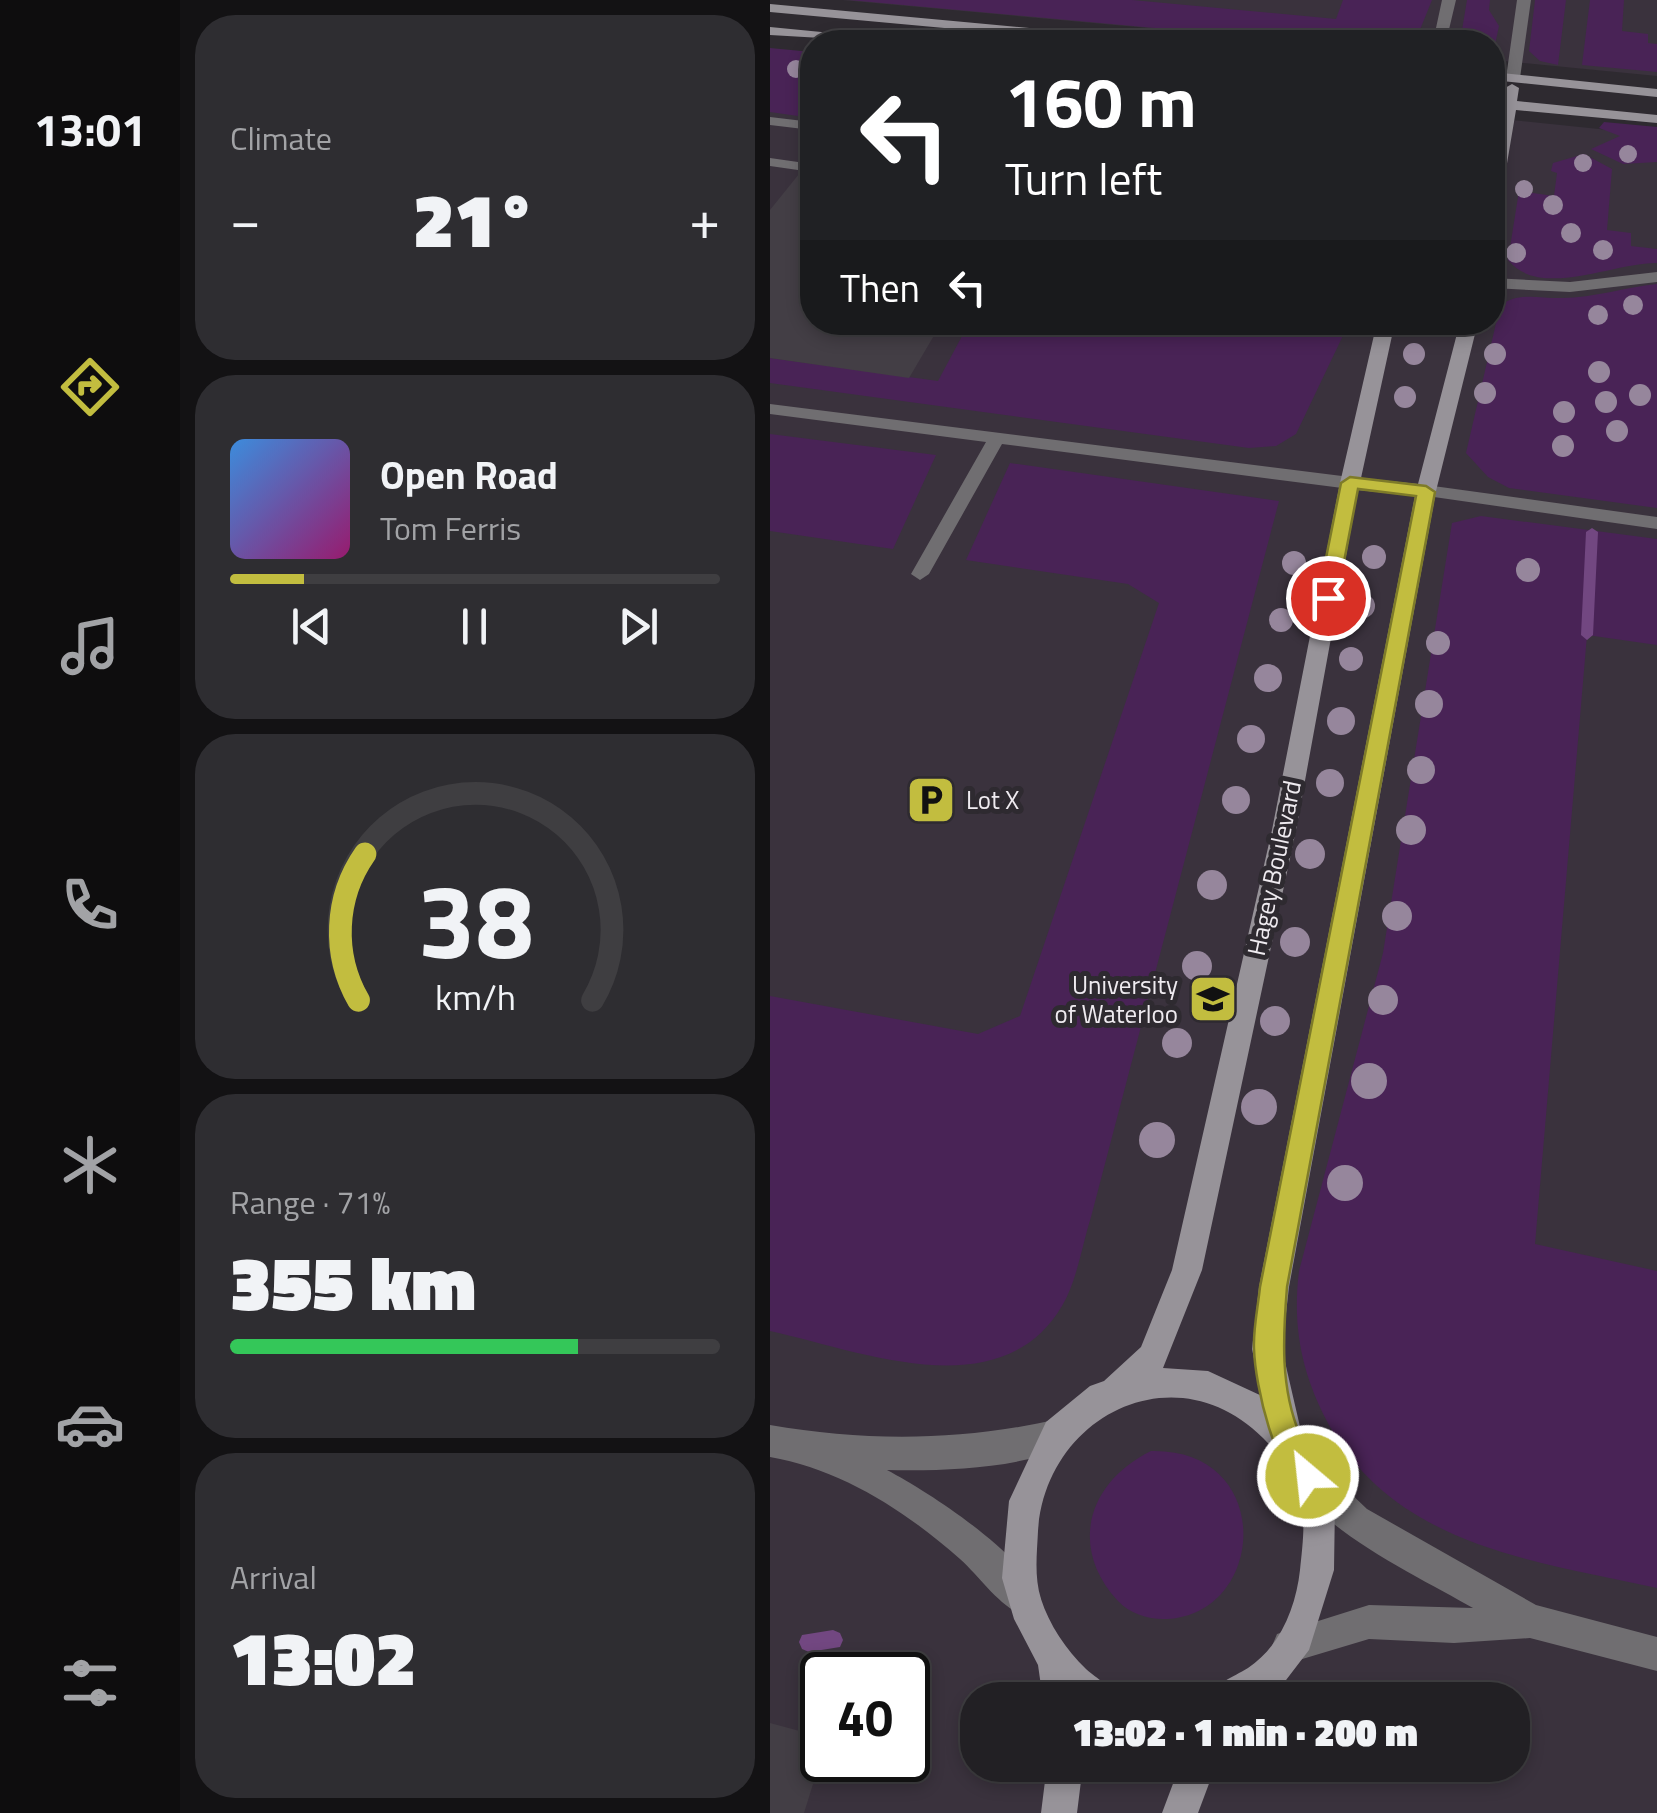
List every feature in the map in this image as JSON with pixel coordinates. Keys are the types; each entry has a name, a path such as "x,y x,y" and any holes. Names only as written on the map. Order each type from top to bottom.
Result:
{"street":[{"path":"1442,30 1449,0"},
{"path":"1505,132 1524,0"},
{"path":"770,8 1007,30"},
{"path":"770,31 800,34"},
{"path":"1505,77 1657,93"},
{"path":"1505,104 1657,118"},
{"name":"Hagey Boulevard","path":"1115,1392 1152,1358 1187,1270 1284,830 1350,483 1383,335"},
{"path":"1287,1439 1268,1349 1274,1287 1426,492 1466,335"},
{"path":"1350,483 1426,492"},
{"path":"1079,1682 1055,1660 1034,1626 1018,1569 1027,1493 1072,1420 1115,1392 1163,1379 1214,1386 1259,1409 1287,1439 1308,1476 1355,1522 1530,1622 1657,1654"},
{"path":"770,1441 820,1451 942,1455 1014,1447 1060,1436"},
{"path":"820,1451 924,1508 974,1549 1028,1603"},
{"path":"1256,1682 1272,1672 1309,1616 1323,1544 1308,1476"},
{"path":"1289,1646 1369,1622 1454,1626 1530,1622"},
{"path":"1055,1660 1058,1682"},
{"path":"1059,1813 1063,1782"},
{"path":"1180,1813 1192,1782"}],"lane":[{"path":"770,121 800,125"},
{"path":"770,162 800,166"},
{"path":"1505,283 1558,288 1657,276"},
{"path":"770,409 1350,483"},
{"path":"920,574 996,439"},
{"path":"1426,492 1657,522"}],"shaded area":[{"path":"842,0 1657,0 1657,76 1505,61 1505,30 1171,30"},
{"path":"849,0 1132,0 1336,19 1343,0 1432,0 1420,30 1177,30"},
{"path":"1467,0 1490,0 1489,10 1498,30 1462,30"},
{"path":"1535,0 1566,0 1558,65 1540,61 1529,51"},
{"path":"1590,0 1624,0 1622,31 1648,34 1648,43 1657,44 1657,72 1582,65"},
{"path":"770,48 800,51 800,116 770,112"},
{"name":"University of Waterloo","path":"770,49 800,53 800,335 1505,335 1505,119 1657,135 1657,1813 770,1813"},
{"path":"1604,122 1657,127 1657,162 1623,164 1591,149 1620,136 1599,128"},
{"path":"1584,154 1612,169 1607,230 1631,233 1631,246 1657,249 1657,263 1558,278 1522,272 1508,260 1519,191 1554,196 1557,173 1551,171 1553,163"},
{"path":"1657,284 1657,508 1509,488 1488,477 1466,453 1493,335 1505,335 1505,302 1522,297 1574,298"},
{"path":"963,335 1343,335 1296,434 1276,446 1249,448 770,383 770,358 938,381"},
{"path":"770,434 936,455 893,549 770,531"},
{"path":"1010,463 1279,501 1072,1285 1062,1306 1036,1337 1003,1356 967,1364 927,1365 770,1331 770,996 978,1034 1020,1016 1159,603 1128,584 966,560"},
{"path":"1481,516 1657,539 1657,645 1587,635 1535,1244 1657,1271 1657,1588 1563,1568 1472,1542 1430,1523 1391,1498 1357,1466 1329,1425 1301,1351 1297,1312 1299,1271 1383,953 1452,523"},
{"path":"1151,1451 1192,1457 1220,1475 1237,1502 1243,1532 1239,1563 1224,1590 1200,1610 1167,1619 1141,1615 1118,1601 1102,1580 1090,1538 1092,1517 1112,1480"}],"building":[{"path":"800,174 800,335 934,335 909,378 770,358 770,210"},
{"path":"770,1723 800,1731 800,1782 814,1782 804,1813 770,1813"}],"waterway":[{"path":"1587,635 1592,532"},
{"path":"809,1642 833,1640"}],"place":[{"name":"Lot X","path":"931,800"},
{"name":"University of Waterloo","path":"1213,999"}],"route":[{"path":"1308,1476 1287,1439 1268,1349 1274,1287 1426,492 1350,483 1328,598"}]}
